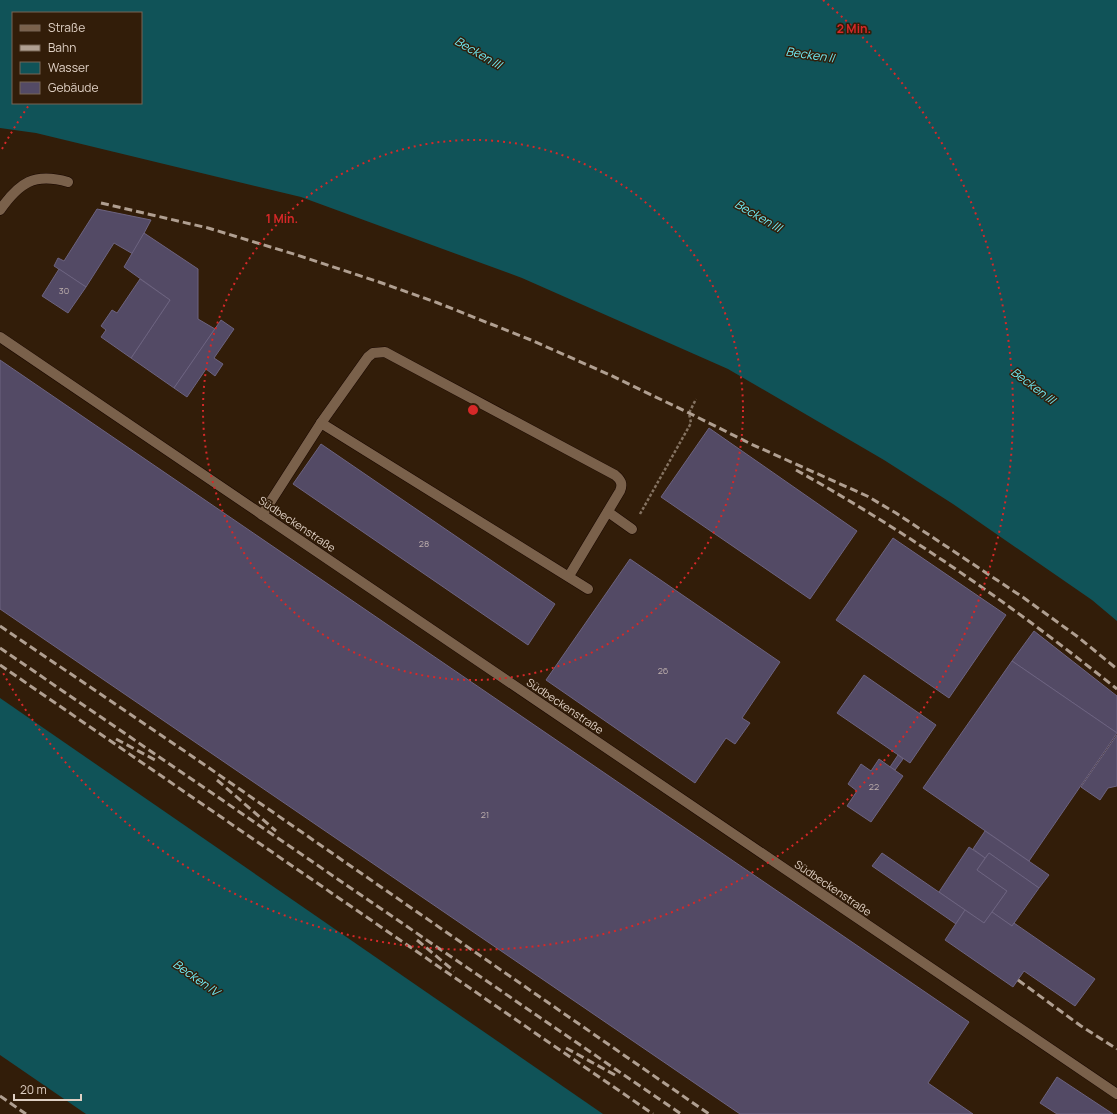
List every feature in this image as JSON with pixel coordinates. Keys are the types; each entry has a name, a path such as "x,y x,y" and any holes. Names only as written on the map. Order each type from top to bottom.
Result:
{"street":[{"path":"0,210 21,185 36,178 68,182"},
{"name":"Südbeckenstraße","path":"0,337 1117,1094"},
{"path":"262,515 321,423 368,357 373,353 385,352 616,475 621,480 622,486 620,491 569,576"},
{"path":"321,423 588,589"},
{"path":"608,512 632,529"}],"path":[{"path":"632,529 691,423 689,413 696,399"}],"water":[{"path":"0,0 1117,0 1117,621 1092,600 953,504 884,460 728,369 522,278 301,197 36,133 0,128"},
{"name":"Becken IV","path":"0,698 603,1114 86,1114 0,1055"}],"building":[{"path":"97,209 151,220 133,254 114,243 86,287 54,266 58,258 64,261"},
{"path":"144,233 198,269 198,319 215,329 174,388 131,358 170,300 124,267"},
{"path":"59,269 86,287 68,313 42,296"},
{"path":"140,279 170,300 131,358 101,337 106,330 101,326 112,310 117,313"},
{"path":"221,320 234,329 214,358 223,364 215,376 206,369 187,397 174,388"},
{"path":"0,360 969,1022 928,1083 973,1114 740,1114 0,609"},
{"path":"709,428 857,531 810,599 661,497"},
{"path":"321,444 555,604 528,645 293,484"},
{"path":"893,538 1006,615 949,698 836,620"},
{"path":"630,559 780,662 742,718 750,723 735,744 726,738 695,783 546,680"},
{"path":"1034,631 1117,696 1117,733 1012,661"},
{"path":"1012,661 1117,733 1029,861 923,788"},
{"path":"864,675 936,725 910,763 837,713"},
{"path":"1117,735 1117,786 1108,788 1100,800 1081,787"},
{"path":"898,755 903,759 895,770 890,767"},
{"path":"879,759 903,776 871,822 847,806 857,791 848,784 861,764 871,771"},
{"path":"985,831 1049,875 1039,888 989,853 985,858 973,849"},
{"path":"969,847 985,858 977,870 1007,891 984,923 939,892"},
{"path":"882,853 965,910 956,924 872,866"},
{"path":"989,853 1039,888 1012,926 992,912 1007,891 977,870"},
{"path":"965,910 984,923 992,912 1012,926 1014,923 1095,979 1075,1006 1024,971 1013,987 945,940"},
{"path":"1057,1077 1113,1114 1057,1114 1040,1103"}],"railway":[{"path":"101,203 208,228 379,282 438,303 531,340 610,375 751,444 867,496 896,513 1024,598 1078,637 1117,669"},
{"path":"796,470 880,519 961,573 1040,629 1117,689"},
{"path":"0,626 186,752 709,1114"},
{"path":"0,648 681,1114"},
{"path":"0,665 653,1114"},
{"path":"116,739 157,761"},
{"path":"217,780 276,831"},
{"path":"417,940 454,971"},
{"path":"1018,980 1081,1026 1117,1049"},
{"path":"566,1048 615,1075"},
{"path":"0,1096 26,1114"}],"water label":[{"name":"Becken III","path":"478,53"},
{"name":"Becken II","path":"810,55"},
{"name":"Becken III","path":"758,216"},
{"name":"Becken III","path":"1033,386"}]}
